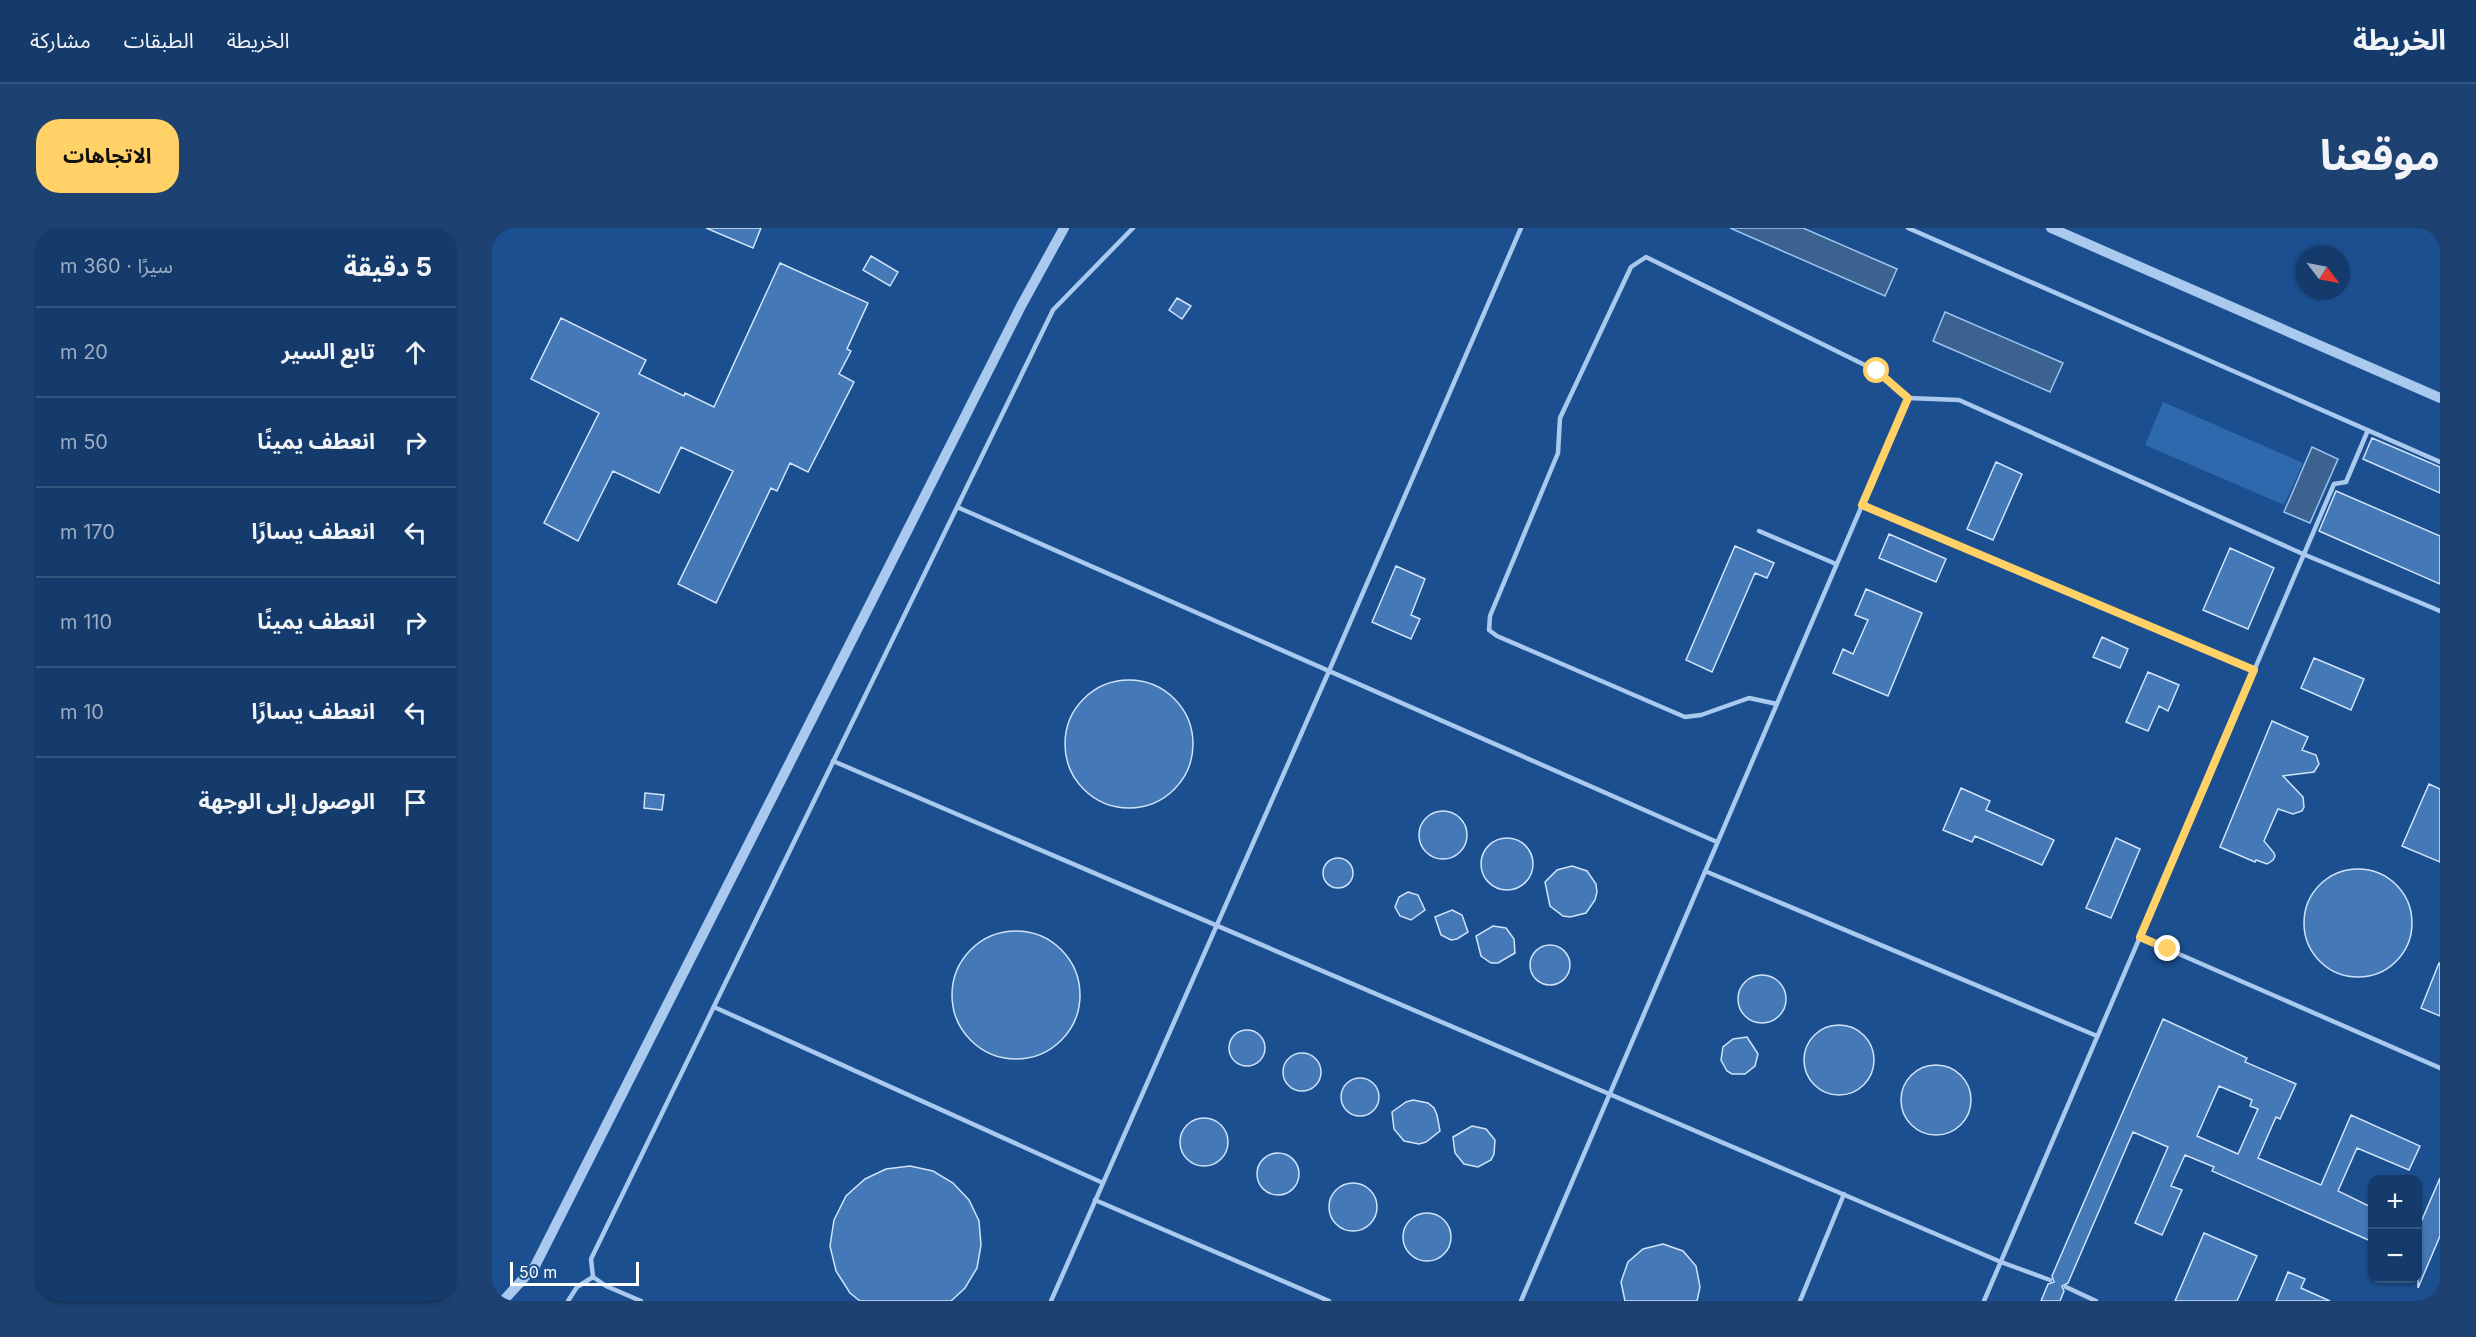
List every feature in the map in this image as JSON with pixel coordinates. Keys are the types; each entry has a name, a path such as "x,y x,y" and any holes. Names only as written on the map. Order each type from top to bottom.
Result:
{"street":[{"path":"502,1301 536,1266 1021,306 1064,228"},
{"path":"2051,228 2440,398"}],"lane":[{"path":"641,1301 606,1286 593,1277 591,1260 1053,310 1133,228"},
{"path":"1051,1301 1329,671 1521,228"},
{"path":"1908,228 2440,462"},
{"path":"1777,704 1749,698 1701,715 1685,717 1497,636 1489,630 1490,616 1558,453 1560,418 1631,267 1646,257 1877,371 1908,398 1959,400 2303,554 2440,611"},
{"path":"1521,1301 1908,398"},
{"path":"1984,1301 2303,554 2334,484 2346,482 2368,430"},
{"path":"1862,505 2254,670"},
{"path":"957,507 1718,842"},
{"path":"1760,531 1836,564"},
{"path":"833,761 2001,1262 2050,1280"},
{"path":"1705,871 2097,1036"},
{"path":"2140,937 2440,1068"},
{"path":"714,1007 1103,1183"},
{"path":"1800,1301 1844,1194"},
{"path":"1095,1200 1329,1301"},
{"path":"568,1301 577,1287 593,1277"},
{"path":"2066,1287 2096,1301"}],"shaded area":[{"path":"1730,228 1803,228 1897,269 1885,296"},
{"path":"1945,312 2063,363 2050,392 1933,341"},
{"path":"2163,402 2303,463 2284,505 2145,445"},
{"path":"2312,447 2338,459 2310,523 2284,512"}],"building":[{"path":"706,228 761,228 753,248"},
{"path":"871,256 898,272 890,286 863,270"},
{"path":"780,263 868,303 847,349 851,351 839,374 854,382 808,472 790,463 777,491 771,488 716,603 678,584 733,471 681,447 659,493 613,471 578,541 544,523 599,413 531,379 561,318 646,360 639,374 684,396 685,393 714,407"},
{"path":"1177,298 1191,306 1182,319 1169,310"},
{"path":"2372,438 2440,467 2440,493 2363,459"},
{"path":"1996,462 2022,474 1993,540 1967,529"},
{"path":"2336,491 2440,536 2440,584 2319,531"},
{"path":"1889,534 1946,559 1936,582 1879,558"},
{"path":"1735,546 1774,563 1767,578 1755,573 1712,672 1686,660"},
{"path":"2230,548 2274,568 2248,629 2203,610"},
{"path":"1396,566 1425,579 1411,615 1420,619 1411,639 1372,622"},
{"path":"1866,589 1922,613 1888,696 1833,673 1843,649 1853,654 1868,620 1855,615"},
{"path":"2102,637 2128,649 2120,668 2093,657"},
{"path":"2314,658 2364,679 2351,710 2301,688"},
{"path":"2148,672 2179,685 2168,711 2159,706 2148,731 2126,722"},
{"path":"1129,680 1154,685 1174,699 1188,719 1193,744 1188,769 1174,789 1154,803 1129,808 1104,803 1084,789 1070,769 1065,744 1070,719 1084,699 1104,685"},
{"path":"2272,721 2308,737 2302,750 2316,755 2319,764 2314,772 2283,776 2303,797 2304,807 2302,811 2293,814 2278,809 2264,841 2275,856 2267,864 2256,860 2255,862 2220,847"},
{"path":"2429,784 2440,789 2440,862 2402,846"},
{"path":"1961,788 1990,801 1986,810 2054,840 2042,865 1975,836 1972,842 1943,830"},
{"path":"645,793 664,795 662,810 644,808"},
{"path":"1438,811 1448,811 1463,821 1467,835 1466,844 1457,855 1448,859 1438,859 1423,849 1419,840 1419,830 1429,815"},
{"path":"1507,838 1521,842 1529,850 1533,864 1529,878 1521,886 1507,890 1493,886 1485,878 1481,864 1485,850 1493,842"},
{"path":"2116,838 2140,849 2111,918 2086,908"},
{"path":"1338,858 1344,859 1352,867 1352,879 1344,887 1338,888 1332,887 1324,879 1323,873 1324,867 1332,859"},
{"path":"1572,866 1587,871 1596,884 1597,892 1595,900 1586,913 1570,917 1563,916 1550,906 1545,882 1557,870"},
{"path":"2358,869 2379,873 2396,885 2408,902 2412,923 2408,944 2396,961 2379,973 2358,977 2337,973 2320,961 2308,944 2304,923 2308,902 2320,885 2337,873"},
{"path":"1408,892 1418,895 1425,910 1411,920 1400,916 1395,907 1399,897"},
{"path":"1452,910 1462,915 1468,932 1451,940 1441,935 1435,917"},
{"path":"1493,926 1506,928 1514,939 1515,953 1498,963 1491,963 1481,956 1476,936"},
{"path":"1016,931 1040,936 1061,950 1075,971 1080,995 1075,1019 1061,1040 1040,1054 1016,1059 992,1054 971,1040 957,1019 952,995 957,971 971,950 992,936"},
{"path":"1550,945 1564,951 1570,965 1564,979 1550,985 1536,979 1530,965 1536,951"},
{"path":"2440,963 2440,1016 2421,1008"},
{"path":"1762,975 1779,982 1786,999 1779,1016 1762,1023 1745,1016 1738,999 1745,982"},
{"path":"2163,1019 2247,1058 2245,1062 2296,1084 2280,1119 2276,1117 2258,1158 2321,1185 2351,1115 2420,1146 2409,1170 2357,1148 2338,1191 2368,1206 2368,1240 2212,1171 2214,1167 2185,1155 2171,1186 2182,1190 2162,1235 2135,1223 2168,1147 2133,1132 2068,1283 2062,1286 2064,1291 2060,1301 2041,1301 2048,1284 2054,1282 2052,1276","holes":["2219,1086 2252,1100 2250,1106 2258,1109 2238,1154 2197,1136"]},
{"path":"1839,1025 1852,1028 1864,1035 1871,1047 1874,1060 1871,1073 1864,1085 1852,1092 1839,1095 1826,1092 1814,1085 1807,1073 1804,1060 1807,1047 1814,1035 1826,1028"},
{"path":"1247,1030 1259,1036 1265,1048 1259,1060 1247,1066 1235,1060 1229,1048 1235,1036"},
{"path":"1747,1037 1758,1054 1755,1066 1745,1074 1732,1074 1727,1071 1721,1060 1723,1047 1733,1039"},
{"path":"1302,1053 1316,1058 1321,1072 1316,1086 1302,1091 1288,1086 1283,1072 1288,1058"},
{"path":"1936,1065 1949,1068 1961,1075 1968,1087 1971,1100 1968,1113 1961,1125 1949,1132 1936,1135 1923,1132 1911,1125 1904,1113 1901,1100 1904,1087 1911,1075 1923,1068"},
{"path":"1360,1078 1373,1084 1379,1097 1373,1110 1360,1116 1347,1110 1341,1097 1347,1084"},
{"path":"1413,1100 1428,1103 1434,1108 1440,1131 1426,1142 1419,1144 1404,1141 1394,1129 1392,1112"},
{"path":"1204,1118 1221,1125 1228,1142 1221,1159 1204,1166 1187,1159 1180,1142 1187,1125"},
{"path":"1472,1126 1486,1129 1495,1140 1491,1160 1478,1167 1464,1164 1455,1153 1453,1137"},
{"path":"1278,1153 1286,1154 1293,1159 1298,1166 1298,1182 1293,1189 1286,1194 1278,1195 1270,1194 1263,1189 1258,1182 1257,1174 1258,1166 1263,1159 1270,1154"},
{"path":"910,1166 933,1171 953,1183 969,1200 979,1221 981,1245 977,1268 965,1288 951,1301 860,1301 850,1293 836,1271 830,1246 834,1220 846,1196 865,1179 886,1169"},
{"path":"2440,1178 2440,1236 2422,1279 2422,1229 2422,1220"},
{"path":"1353,1183 1370,1190 1377,1207 1370,1224 1353,1231 1336,1224 1329,1207 1336,1190"},
{"path":"1422,1213 1432,1213 1444,1220 1451,1232 1451,1242 1444,1254 1432,1261 1422,1261 1407,1250 1403,1242 1403,1232 1414,1217"},
{"path":"2204,1233 2257,1256 2237,1301 2175,1301"},
{"path":"1663,1244 1683,1251 1696,1266 1700,1287 1697,1301 1625,1301 1621,1282 1628,1262 1643,1249"},
{"path":"2288,1272 2305,1279 2301,1288 2330,1301 2276,1301"}],"route":[{"path":"1877,371 1908,398 1862,505 2254,670 2140,937 2168,949"}]}
